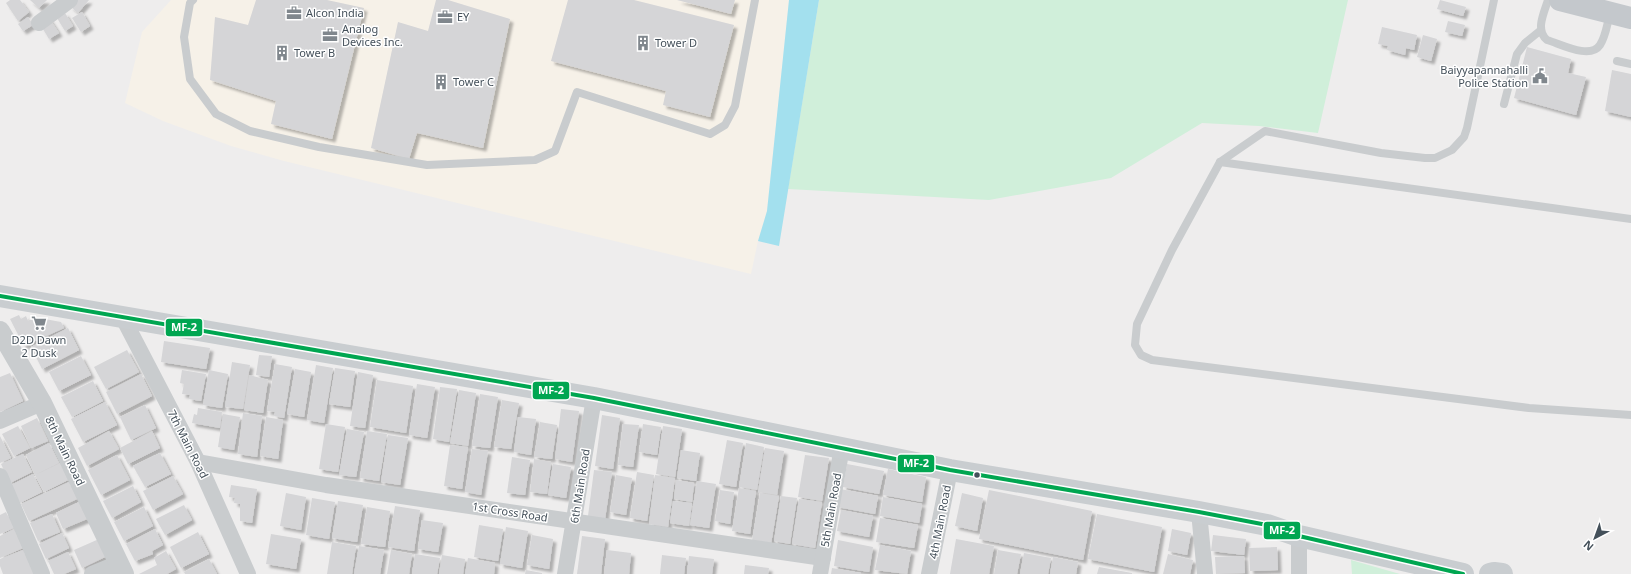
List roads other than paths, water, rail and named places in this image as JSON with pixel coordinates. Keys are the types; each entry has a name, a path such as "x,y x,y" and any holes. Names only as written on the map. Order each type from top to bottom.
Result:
{"main road":[{"path":"1560,0 1610,14 1631,18"},
{"path":"0,296 594,398 950,470 1199,512 1267,525 1299,536 1463,574"},
{"path":"1490,574 1494,572 1502,574"}],"street":[{"path":"39,23 70,0"},
{"name":"7th Main Road","path":"122,316 198,462 248,574"},
{"name":"8th Main Road","path":"0,331 42,403 122,568"},
{"name":"6th Main Road","path":"565,574 594,398"},
{"path":"0,421 42,403"},
{"name":"5th Main Road","path":"820,574 842,447"},
{"name":"1st Cross Road","path":"198,462 326,485 823,558"},
{"name":"4th Main Road","path":"929,574 950,470"},
{"path":"0,476 42,574"},
{"path":"1199,512 1205,574"},
{"path":"1299,536 1299,574"},
{"path":"92,574 122,568"}],"lane":[{"path":"193,0 190,4 184,37 190,79 216,114 250,131 319,147 428,165 535,160 544,157 555,151 577,92 710,134 725,125 735,106 755,0"},
{"path":"1494,0 1467,128 1464,137 1452,150 1435,158 1425,158 1381,153 1265,131 1220,162 1172,250 1141,313 1137,324 1135,345 1141,355 1152,360 1529,408 1631,415"},
{"path":"1548,0 1541,30 1543,37 1547,40 1583,51 1593,50 1600,46 1605,35 1610,14"},
{"path":"1504,104 1517,54 1525,43 1541,30"},
{"path":"1617,61 1631,64"},
{"path":"1220,162 1631,219"}],"water":[{"path":"789,0 819,0 779,246 758,241 767,211"}],"place":[{"name":"Alcon India","path":"294,13"},
{"name":"EY","path":"445,17"},
{"name":"Analog Devices Inc.","path":"330,35"},
{"name":"Tower D","path":"643,43"},
{"name":"Tower B","path":"282,53"},
{"name":"Baiyyapannahalli Police Station","path":"1540,76"},
{"name":"Tower C","path":"441,82"},
{"name":"D2D Dawn 2 Dusk","path":"39,323"}]}
